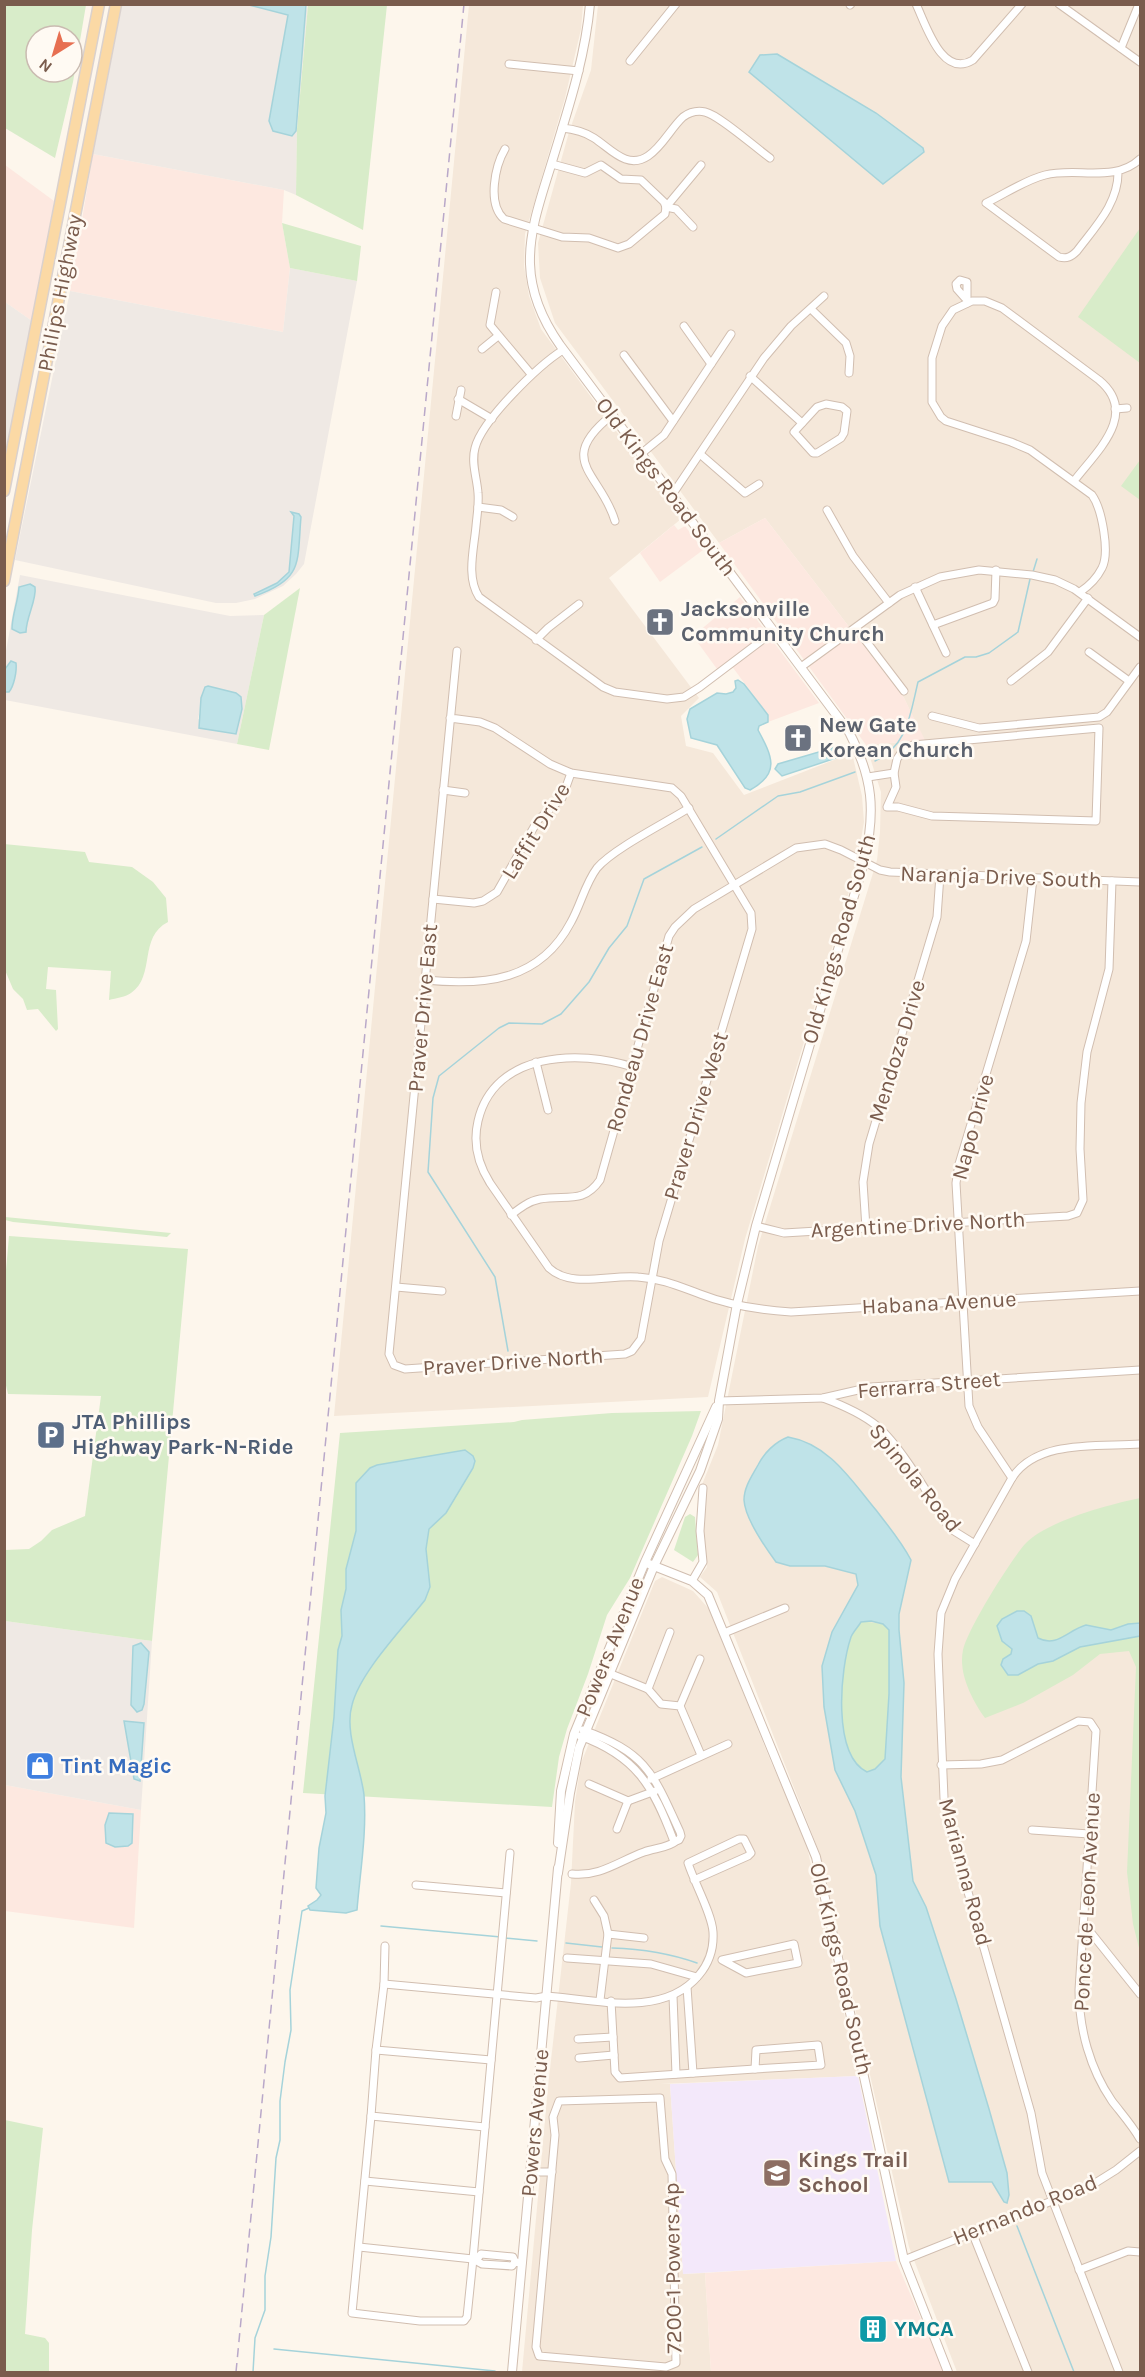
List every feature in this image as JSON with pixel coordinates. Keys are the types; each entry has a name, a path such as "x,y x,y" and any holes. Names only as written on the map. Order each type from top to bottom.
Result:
{"main road":[{"name":"Philips Highway","path":"4,491 99,4"},
{"name":"Philips Highway","path":"4,581 10,527 26,468 116,4"},
{"path":"40,309 57,312"},
{"path":"10,465 26,468"}],"street":[{"name":"Old Kings Road South","path":"590,4 579,71 533,228 530,263 536,300 548,327 563,350 849,732 868,777 872,808 872,826 864,862 756,1226 737,1304 719,1401 718,1419 704,1462 650,1564 692,1581 708,1595 816,1857 904,2260 945,2371"},
{"path":"630,61 676,4"},
{"path":"916,4 941,54 956,64 973,60 1022,4"},
{"path":"1059,4 1140,62"},
{"path":"1121,48 1139,4"},
{"path":"509,64 579,71"},
{"path":"562,128 586,134 619,157 634,161 654,151 683,117 695,111 707,112 770,158"},
{"path":"505,148 498,160 495,197 496,209 504,219 567,238 589,238 618,248 625,246 665,214 666,207 701,165"},
{"path":"1118,171 1118,188 1112,202 1077,251 1065,258 1059,257 986,203 1046,175 1118,171 1126,169 1140,159"},
{"path":"552,164 585,173 597,166 604,166 621,178 641,180 664,202 666,207"},
{"path":"63,188 80,191"},
{"path":"666,207 676,209 693,227"},
{"path":"496,292 490,325 531,374"},
{"path":"672,495 750,376 791,326 824,296"},
{"path":"1074,481 1112,432 1115,422 1113,398 1104,384 1002,308 985,301 966,300 947,316 934,351 931,393 935,409 946,421 1030,450 1090,493 1099,506 1106,557 1103,568 1094,581 1080,592"},
{"path":"811,309 846,343 850,356 849,373"},
{"path":"684,326 711,364"},
{"path":"642,453 664,435 731,334"},
{"path":"483,349 498,336"},
{"path":"563,350 531,374 482,432 475,447 478,507 471,577 474,590 483,602 603,687 615,692 672,699 684,697 696,690 774,631"},
{"path":"624,356 673,422"},
{"path":"750,376 802,423"},
{"path":"456,416 461,390"},
{"path":"458,399 492,419"},
{"path":"826,404 842,407 847,411 845,430 841,438 817,453 813,453 794,432 802,423 817,407 826,404"},
{"path":"1115,409 1127,408"},
{"path":"612,415 591,434 587,441 584,459 590,477 610,505 615,521"},
{"path":"700,454 745,493 759,484"},
{"path":"478,507 501,510 513,516"},
{"path":"827,510 853,556 889,603"},
{"path":"933,625 993,603 996,570"},
{"path":"801,667 915,586 955,573 996,570 1055,580 1080,592 1140,637"},
{"path":"915,586 946,653"},
{"path":"1011,681 1048,652 1088,598"},
{"path":"536,640 579,604"},
{"path":"856,628 904,691"},
{"name":"Praver Drive East","path":"394,1365 389,1354 457,651"},
{"path":"1089,652 1130,681"},
{"path":"932,716 979,728 1095,718 1107,712 1140,667"},
{"name":"Praver Drive West","path":"450,718 480,722 495,728 550,764 571,773 669,787 679,793 751,913 752,929 659,1241 641,1339 632,1351"},
{"path":"872,808 898,807 932,816 1096,821 1099,728 913,745 901,753 894,772 896,787 887,807"},
{"path":"868,777 894,772"},
{"name":"Laffit Drive","path":"433,899 474,903 483,901 497,892 538,820 562,798 571,773"},
{"path":"443,790 465,793"},
{"path":"426,980 473,983 504,977 526,968 552,948 566,931 590,879 604,860 689,808"},
{"name":"Naranja Drive South","path":"734,884 781,856 808,846 825,844 890,872 1140,882"},
{"name":"Mendoza Drive","path":"866,1228 863,1182 869,1144 934,927 939,906 940,875"},
{"name":"Napo Drive","path":"967,1381 956,1191 957,1172 1026,941 1033,878"},
{"name":"Argentine Drive North","path":"756,1226 784,1233 1068,1216 1079,1210 1083,1200 1080,1149 1081,1103 1087,1052 1109,969 1112,881"},
{"name":"Rondeau Drive East","path":"512,1215 538,1199 580,1197 596,1186 600,1180 633,1067 669,936 684,916 734,884"},
{"path":"512,1215 482,1168 477,1147 477,1129 482,1108 495,1087 513,1071 547,1060 600,1059 633,1067"},
{"path":"536,1062 548,1110"},
{"name":"Habana Avenue","path":"512,1215 549,1269 560,1276 571,1279 625,1276 652,1278 675,1284 700,1295 737,1304 790,1312 1140,1291"},
{"path":"396,1287 442,1291"},
{"name":"Praver Drive North","path":"394,1365 405,1369 428,1368 615,1356 632,1351"},
{"name":"Ferrarra Street","path":"719,1401 823,1398 871,1387 1140,1370"},
{"path":"967,1381 973,1416 1012,1478"},
{"name":"Spinola Road","path":"823,1398 844,1406 877,1426 894,1446 948,1524 954,1531 975,1544"},
{"name":"Marianna Road","path":"1119,2373 1042,2173 1025,2091 950,1827 941,1765 938,1654 939,1623 947,1596 1012,1478 1028,1460 1049,1451 1140,1444"},
{"path":"692,1581 703,1562 700,1520 703,1488"},
{"name":"Powers Avenue","path":"558,1873 561,1791 576,1731 600,1670 650,1564"},
{"name":"Powers Avenue","path":"512,2373 518,2263 531,2172 558,1873 575,1765 650,1564"},
{"path":"724,1633 784,1608"},
{"path":"648,1689 670,1632"},
{"path":"700,1659 680,1706 701,1755"},
{"path":"600,1670 648,1689 661,1704 680,1706"},
{"name":"Ponce de Leon Avenue","path":"941,1765 981,1764 1002,1760 1078,1722 1090,1722 1096,1731 1079,2002 1084,2037 1103,2086 1140,2139"},
{"path":"572,1874 585,1875 602,1872 645,1851 676,1841 681,1836 648,1768 633,1755 606,1739 576,1731"},
{"path":"585,1734 625,1760 646,1782 676,1841"},
{"path":"646,1782 728,1744"},
{"path":"589,1784 628,1801 660,1789"},
{"path":"616,1829 628,1801"},
{"path":"1032,1830 1089,1834"},
{"path":"384,1984 536,1998 547,1996 643,2002 673,1996 687,1987 709,1962 713,1946 712,1925 694,1880 688,1863 739,1839 744,1839 751,1853 748,1856 694,1880"},
{"path":"385,1946 384,1984 352,2313 420,2321 464,2321 467,2317 475,2259 510,1853"},
{"path":"416,1885 506,1893"},
{"path":"594,1900 604,1916 608,1934 600,2000"},
{"path":"1084,1924 1140,1994"},
{"path":"608,1934 644,1938"},
{"path":"709,1962 794,1944 798,1963 746,1973 722,1960"},
{"path":"567,1958 651,1964 697,1977"},
{"path":"687,1987 693,2073"},
{"path":"673,1996 676,2074"},
{"path":"611,2001 615,2073 620,2078 821,2065 818,2045 756,2050 755,2069"},
{"path":"578,2039 613,2037"},
{"path":"376,2050 491,2060"},
{"path":"579,2058 614,2055"},
{"name":"7200-1 Powers Ap","path":"660,2098 665,2159 672,2174 676,2363 666,2367 539,2356 536,2348 552,2172 555,2135 553,2117 559,2101 660,2098"},
{"path":"371,2116 485,2127"},
{"name":"Hernando Road","path":"904,2260 1103,2179 1140,2151"},
{"path":"531,2172 552,2172"},
{"path":"365,2181 479,2193"},
{"path":"972,2232 1028,2373"},
{"path":"359,2247 475,2259 482,2254 513,2257 518,2263"},
{"path":"1079,2270 1128,2251 1140,2252"}],"shaded area":[{"path":"122,5 249,5 288,15 270,114 308,5 297,129 296,195 284,190 93,154"},
{"path":"469,5 583,5 581,29 565,98 525,234 524,266 529,296 541,329 681,519 609,578 699,698 681,716 686,746 713,753 744,795 852,753 862,796 864,822 856,868 745,1239 708,1397 334,1416"},
{"path":"598,5 1140,5 1140,2372 957,2372 909,2247 820,1854 717,1592 700,1577 707,1567 699,1492 718,1445 758,1246 877,860 881,792 866,745 924,740 904,698 765,518 719,543 555,323 540,278 538,243 569,132 591,70"},
{"path":"93,154 284,190 282,223 290,268 283,332 70,291"},
{"path":"5,165 54,201 32,321 5,302"},
{"path":"290,268 357,281 304,564 296,574 283,586 255,599 236,603 216,603 15,560 70,291 283,332"},
{"path":"5,302 32,321 8,450 5,455"},
{"path":"765,518 904,698 925,740 866,745 719,543"},
{"path":"674,525 678,530 685,526 703,550 660,582 640,553"},
{"path":"20,575 230,616 264,615 237,744 5,700 5,692 9,692 13,685 16,666 5,669 5,656","holes":["30,584 35,587 25,632 12,624 19,598 18,592","205,687 242,702 235,734 198,719"]},
{"path":"740,597 819,703 768,722 768,715 728,661 717,669 693,636"},
{"path":"662,1577 693,1591 709,1609 771,1762 805,1838 858,2076 660,2084 670,2084 683,2274 705,2273 711,2372 522,2372 548,2087 571,1883 575,1802 581,1763 655,1581"},
{"path":"5,1621 152,1641 141,1810 5,1785"},
{"path":"5,1785 141,1810 134,1928 5,1911"},
{"name":"Kings Trail School","path":"858,2076 896,2261 683,2274 670,2084"},
{"path":"896,2261 944,2372 711,2372 705,2273"}],"green space":[{"path":"5,4 86,5 83,24 24,24 24,84 73,84 55,158 5,128"},
{"path":"308,5 387,5 363,230 296,195 297,129"},
{"path":"282,223 361,246 357,281 290,268"},
{"path":"1140,228 1140,363 1078,317"},
{"path":"1140,460 1140,500 1121,486"},
{"path":"300,588 269,750 237,744 264,615"},
{"path":"4,844 85,852 89,862 132,867 153,882 166,898 168,922 153,937 139,986 131,993 109,1000 111,971 48,967 46,989 56,990 58,1029 56,1031 38,1009 27,1010 23,999 13,989 5,970"},
{"path":"5,1217 171,1233 167,1237 13,1222 5,1220"},
{"path":"9,1236 188,1249 152,1641 5,1621 5,1550 29,1549 52,1530 85,1516 101,1396 8,1394 4,1377 4,1271 6,1270"},
{"path":"701,1411 630,1578 607,1615 567,1729 559,1757 552,1807 303,1793 340,1433 612,1413"},
{"path":"1140,1498 1140,1952 1133,1924 1127,1872 1136,1667 1129,1651 1100,1654 1073,1675 1023,1703 985,1718 967,1686 962,1659 966,1640 990,1595 1026,1543 1036,1535 1064,1521 1097,1509"},
{"path":"690,1514 695,1517 698,1555 693,1562 674,1550 685,1517"},
{"path":"861,1621 883,1624 889,1630 889,1694 885,1759 867,1773 856,1763 848,1749 841,1710 847,1651 852,1635"},
{"path":"5,2120 43,2128 32,2230 25,2334 45,2338 49,2343 49,2372 5,2372"}],"water":[{"path":"249,5 306,5 296,131 292,136 273,131 269,121 288,15"},
{"path":"777,54 876,113 923,148 924,152 883,184 749,72 760,55"},
{"path":"291,512 301,517 295,567 282,583 255,596 254,594 277,583 289,572 294,516"},
{"path":"30,584 35,587 34,597 26,632 20,633 12,629 19,587"},
{"path":"11,661 16,663 15,678 9,692 5,692 5,669"},
{"path":"738,680 744,684 768,715 768,722 759,726 758,730 770,756 770,770 760,784 750,790 745,788 717,745 691,738 687,719 690,709 717,693 733,692 736,688 735,681"},
{"path":"205,687 236,693 241,697 242,709 236,734 199,728 201,698"},
{"path":"839,746 843,751 842,756 782,776 775,769 778,764"},
{"path":"788,1437 816,1447 838,1465 890,1528 911,1560 899,1614 899,1630 904,1683 901,1777 913,1881 926,1907 989,2109 1007,2173 1009,2195 1007,2203 1004,2202 992,2182 949,2182 880,1926 876,1875 855,1811 835,1770 824,1707 822,1666 832,1632 858,1585 856,1574 825,1566 790,1566 776,1562 756,1532 745,1508 744,1495 751,1477 767,1452","holes":["871,1621 883,1624 889,1630 889,1694 885,1759 875,1769 867,1772 856,1763 848,1748 842,1710 844,1669 851,1637 861,1622"]},
{"path":"465,1450 473,1456 475,1461 473,1468 446,1513 429,1529 426,1549 430,1587 425,1600 373,1664 352,1705 351,1738 362,1784 365,1809 357,1910 346,1913 310,1910 308,1906 321,1895 316,1888 319,1848 326,1813 325,1796 334,1717 338,1650 342,1636 341,1610 346,1589 346,1569 356,1531 356,1483 370,1468 377,1465"},
{"path":"1017,1611 1024,1611 1031,1616 1038,1638 1045,1641 1057,1640 1086,1625 1111,1630 1128,1624 1140,1623 1140,1636 1080,1647 1018,1675 1008,1675 1001,1665 1003,1659 1011,1654 1012,1649 1002,1641 997,1626 1002,1619"},
{"path":"141,1643 149,1652 144,1704 142,1710 137,1712 131,1705 133,1646"},
{"path":"124,1721 144,1723 140,1781 134,1779"},
{"path":"109,1813 133,1814 132,1843 128,1846 115,1847 106,1843 105,1825"}],"waterway":[{"path":"1033,572 1037,559"},
{"path":"875,761 895,747 901,738 910,717 918,682 965,657 976,657 989,653 1018,632 1030,579"},
{"path":"716,839 778,796 800,792 855,772"},
{"path":"508,1351 495,1277 428,1172 433,1098 439,1076 499,1028 509,1023 542,1024 561,1014 589,982 609,948 627,926 644,879 702,847"},
{"path":"253,2372 255,2338 265,2310 265,2276 271,2237 276,2158 280,2140 280,2101 291,2030 290,1990 302,1911 309,1908"},
{"path":"381,1926 501,1937"},
{"path":"505,1938 537,1941"},
{"path":"566,1943 602,1947"},
{"path":"612,1948 655,1952 697,1963"},
{"path":"1017,2226 1074,2372"},
{"path":"274,2349 495,2371"}],"railway":[{"path":"236,2372 464,4"}],"place":[{"name":"Jacksonville Community Church","path":"660,622"},
{"name":"New Gate Korean Church","path":"798,738"},
{"name":"JTA Phillips Highway Park-N-Ride","path":"51,1435"},
{"name":"Tint Magic","path":"40,1766"},
{"name":"Kings Trail School","path":"777,2173"},
{"name":"YMCA","path":"873,2329"}]}
